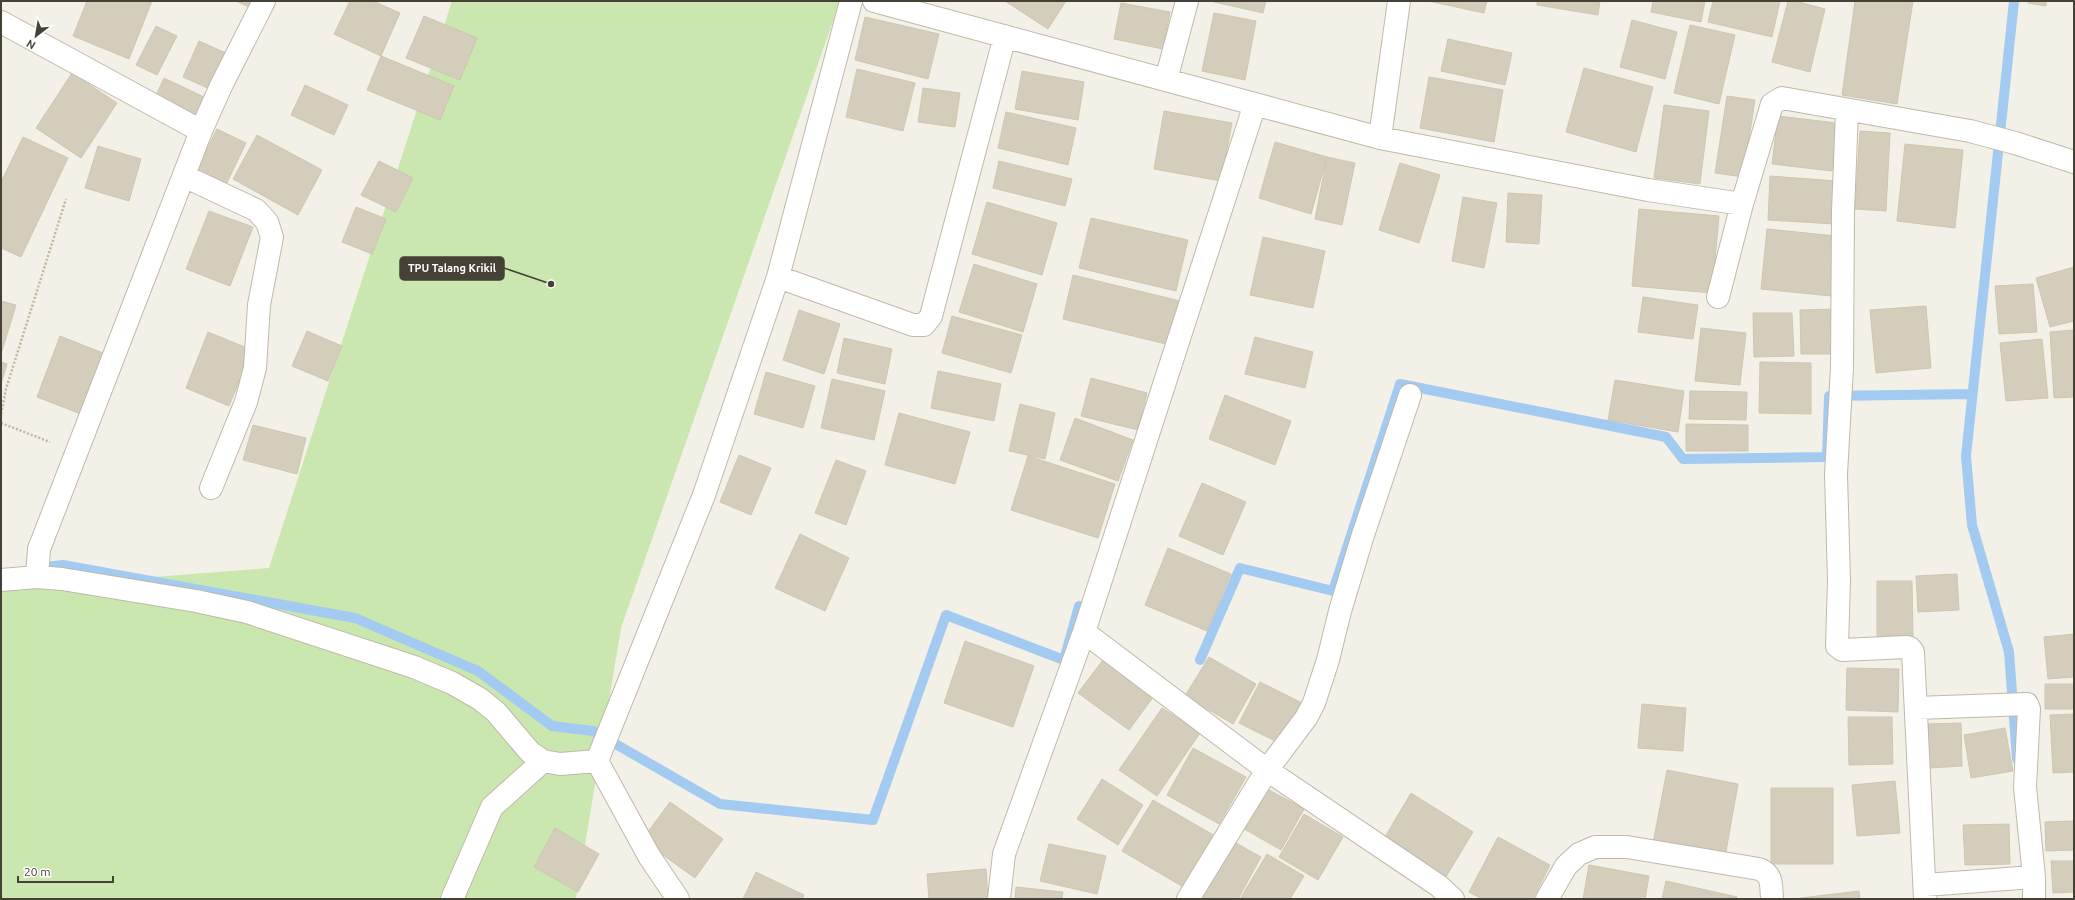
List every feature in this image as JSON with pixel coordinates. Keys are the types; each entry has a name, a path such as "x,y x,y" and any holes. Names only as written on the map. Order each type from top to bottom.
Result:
{"street":[{"path":"37,574 39,549 201,131 221,86 264,1"},
{"path":"678,899 649,856 600,754 704,495 778,277 851,1"},
{"path":"874,1 1380,138 1648,190 1742,204"},
{"path":"1166,80 1187,1"},
{"path":"1380,138 1399,1"},
{"path":"1,22 201,131"},
{"path":"778,277 913,325 924,325 931,316 1005,36"},
{"path":"1718,297 1742,204 1772,104 1782,98 1847,111 1970,131 2015,143 2074,162"},
{"path":"999,899 1004,854 1084,632 1255,104"},
{"path":"1847,111 1843,212 1842,368 1836,474 1839,580 1838,646 1842,650 1910,648 1914,655 1925,892 2024,878"},
{"path":"184,176 256,210 267,222 272,237 259,305 255,368 246,402 211,488"},
{"path":"1188,899 1268,770 1306,718 1320,688 1362,538 1410,395"},
{"path":"1,580 37,574 196,601 247,612 414,667 452,683 480,699 496,712 530,752 544,761 560,764 600,754"},
{"path":"1084,632 1268,770 1438,886 1453,899"},
{"path":"1916,708 2027,704 2029,709 2025,787 2024,878 2034,899"},
{"path":"452,899 492,807 544,761"},
{"path":"1547,899 1566,866 1579,854 1595,847 1627,847 1759,869 1764,871 1770,877 1772,899"}],"path":[{"path":"1,414 6,388 66,199"},
{"path":"1,423 77,452"}],"green space":[{"path":"452,1 840,1 621,628 576,899 1,899 1,589 269,568"}],"building":[{"path":"87,1 152,1 129,59 73,36"},
{"path":"236,1 255,1 251,8"},
{"path":"350,1 373,1 400,13 381,56 334,34"},
{"path":"1005,1 1066,1 1048,29"},
{"path":"1210,1 1266,1 1263,13"},
{"path":"1428,1 1487,1 1484,13"},
{"path":"1537,1 1600,1 1598,15 1537,5"},
{"path":"1653,1 1705,1 1701,22 1651,12"},
{"path":"1713,1 1780,1 1772,37 1708,22"},
{"path":"1788,1 1795,1 1825,9 1810,72 1772,62"},
{"path":"1855,1 1913,1 1897,104 1842,95"},
{"path":"2028,1 2046,1 2046,6 2028,3"},
{"path":"1121,3 1170,12 1163,49 1114,39"},
{"path":"1214,13 1256,21 1245,80 1202,71"},
{"path":"424,16 477,38 460,80 406,58"},
{"path":"865,17 939,34 928,79 855,60"},
{"path":"1632,20 1677,32 1665,79 1620,67"},
{"path":"1690,25 1735,35 1719,104 1674,93"},
{"path":"156,26 177,36 157,75 136,65"},
{"path":"1448,39 1512,53 1505,85 1441,71"},
{"path":"199,41 228,54 212,90 183,77"},
{"path":"381,56 454,86 440,120 367,90"},
{"path":"1584,68 1653,87 1636,152 1566,132"},
{"path":"857,69 915,83 903,131 846,117"},
{"path":"1022,71 1084,82 1078,120 1015,109"},
{"path":"72,73 117,103 81,158 36,128"},
{"path":"1429,77 1503,90 1494,142 1420,128"},
{"path":"164,78 208,99 196,125 152,104"},
{"path":"305,85 348,105 334,135 291,115"},
{"path":"923,88 960,93 955,127 918,122"},
{"path":"1727,96 1755,100 1743,177 1715,173"},
{"path":"1664,105 1709,111 1700,184 1654,178"},
{"path":"1164,111 1232,123 1221,181 1154,169"},
{"path":"1006,112 1076,128 1068,165 998,148"},
{"path":"1778,116 1837,123 1832,171 1772,164"},
{"path":"217,129 246,143 222,193 192,179"},
{"path":"1860,131 1890,133 1886,211 1855,209"},
{"path":"257,135 322,170 298,215 233,179"},
{"path":"23,137 68,158 21,257 1,248 1,182"},
{"path":"1275,142 1327,157 1311,214 1259,198"},
{"path":"1905,144 1963,150 1955,228 1897,221"},
{"path":"98,146 141,159 129,201 85,188"},
{"path":"1327,157 1355,163 1342,225 1315,219"},
{"path":"379,161 413,178 396,212 361,195"},
{"path":"999,161 1072,179 1065,206 993,188"},
{"path":"1400,163 1440,175 1419,243 1379,230"},
{"path":"1770,176 1837,181 1834,224 1768,220"},
{"path":"1508,193 1542,195 1539,244 1506,242"},
{"path":"1463,197 1497,203 1484,268 1452,261"},
{"path":"987,202 1057,223 1042,275 972,254"},
{"path":"356,207 386,219 372,254 342,242"},
{"path":"1639,209 1719,216 1712,293 1632,286"},
{"path":"209,211 253,227 230,286 186,269"},
{"path":"1091,218 1188,240 1176,291 1079,268"},
{"path":"1767,229 1836,236 1831,296 1761,289"},
{"path":"1263,237 1325,251 1313,308 1250,295"},
{"path":"974,264 1037,284 1023,332 959,312"},
{"path":"2074,267 2074,321 2050,327 2036,278"},
{"path":"1073,275 1180,301 1170,345 1063,319"},
{"path":"2033,284 2037,332 1999,334 1995,286"},
{"path":"1643,297 1698,305 1693,339 1638,332"},
{"path":"1,301 16,305 2,351 1,351"},
{"path":"1926,306 1931,368 1876,373 1870,310"},
{"path":"1836,309 1837,354 1801,354 1800,310"},
{"path":"799,310 840,324 824,374 783,360"},
{"path":"1753,313 1792,313 1794,356 1754,357"},
{"path":"952,316 1022,335 1011,373 942,353"},
{"path":"1701,328 1746,333 1740,385 1695,381"},
{"path":"2074,330 2074,397 2054,398 2050,332"},
{"path":"307,331 342,346 328,381 292,366"},
{"path":"208,332 252,350 229,406 186,388"},
{"path":"60,336 103,353 81,414 37,397"},
{"path":"1255,337 1313,352 1305,388 1245,374"},
{"path":"844,338 892,349 885,384 837,373"},
{"path":"2042,339 2048,398 2006,401 2000,343"},
{"path":"1,362 7,364 1,384"},
{"path":"1760,362 1811,363 1811,414 1759,413"},
{"path":"938,371 1001,384 994,421 931,408"},
{"path":"766,372 815,386 803,428 754,414"},
{"path":"1091,378 1147,393 1138,430 1081,416"},
{"path":"832,379 885,391 874,440 821,428"},
{"path":"1615,380 1684,391 1678,432 1608,420"},
{"path":"1690,391 1747,392 1746,420 1689,419"},
{"path":"1225,395 1291,421 1275,465 1209,439"},
{"path":"1020,404 1055,413 1045,459 1009,451"},
{"path":"899,413 970,432 955,484 885,465"},
{"path":"1075,418 1133,440 1118,481 1060,460"},
{"path":"1686,424 1748,425 1748,451 1686,451"},
{"path":"253,425 306,438 297,474 243,460"},
{"path":"739,455 771,468 751,515 720,502"},
{"path":"1028,456 1115,484 1098,538 1011,510"},
{"path":"836,460 866,471 846,525 815,513"},
{"path":"1202,483 1246,502 1223,555 1179,536"},
{"path":"800,534 849,558 825,611 775,588"},
{"path":"1168,548 1231,574 1207,631 1145,605"},
{"path":"1957,574 1959,610 1918,612 1916,576"},
{"path":"1877,581 1912,581 1913,638 1877,638"},
{"path":"2074,634 2074,677 2048,679 2044,637"},
{"path":"965,641 1034,666 1013,727 944,703"},
{"path":"1209,657 1256,684 1233,724 1185,696"},
{"path":"1103,660 1154,696 1129,730 1078,693"},
{"path":"1847,668 1899,669 1898,712 1846,710"},
{"path":"1260,682 1302,703 1281,744 1239,723"},
{"path":"2045,684 2074,684 2074,709 2045,709"},
{"path":"1642,704 1686,708 1683,751 1638,748"},
{"path":"1162,708 1200,733 1157,796 1119,770"},
{"path":"2074,714 2074,772 2053,773 2050,715"},
{"path":"1848,717 1892,717 1893,764 1849,765"},
{"path":"1961,723 1962,766 1930,768 1928,724"},
{"path":"2005,728 2013,771 1971,778 1964,735"},
{"path":"1193,748 1246,777 1219,824 1167,795"},
{"path":"1667,770 1738,784 1725,857 1653,843"},
{"path":"1102,779 1143,805 1118,845 1077,819"},
{"path":"1895,781 1900,833 1857,836 1852,785"},
{"path":"1262,786 1304,809 1281,850 1239,826"},
{"path":"1771,788 1833,788 1833,864 1771,864"},
{"path":"1411,793 1473,832 1444,880 1382,842"},
{"path":"1153,800 1215,836 1185,888 1122,851"},
{"path":"670,802 723,839 695,878 642,840"},
{"path":"1304,814 1343,837 1318,880 1279,857"},
{"path":"2074,821 2074,850 2046,851 2045,822"},
{"path":"2009,824 2010,864 1965,865 1963,825"},
{"path":"555,828 599,854 578,892 534,867"},
{"path":"1498,837 1550,865 1533,899 1482,899 1469,892"},
{"path":"1227,838 1261,857 1238,899 1202,899 1196,895"},
{"path":"1049,844 1106,856 1097,894 1040,881"},
{"path":"1267,854 1304,876 1290,899 1240,899"},
{"path":"2051,861 2074,861 2074,892 2053,893"},
{"path":"1589,865 1649,876 1645,899 1583,899"},
{"path":"986,869 988,899 929,899 927,874"},
{"path":"756,872 804,895 802,899 743,899"},
{"path":"1666,881 1737,897 1736,899 1662,899"},
{"path":"1016,887 1063,892 1062,899 1015,899"},
{"path":"1859,891 1860,899 1793,899"}],"waterway":[{"path":"2014,1 1966,456 1972,525 2009,652 2017,759"},
{"path":"1200,660 1240,568 1333,591 1400,384 1666,437 1683,459 1827,457 1829,396 1972,394"},
{"path":"37,568 63,565 355,618 478,671 552,726 593,731 720,804 873,820 946,615 1064,660 1079,606"}],"place":[{"name":"TPU Talang Krikil","path":"551,284"}]}
